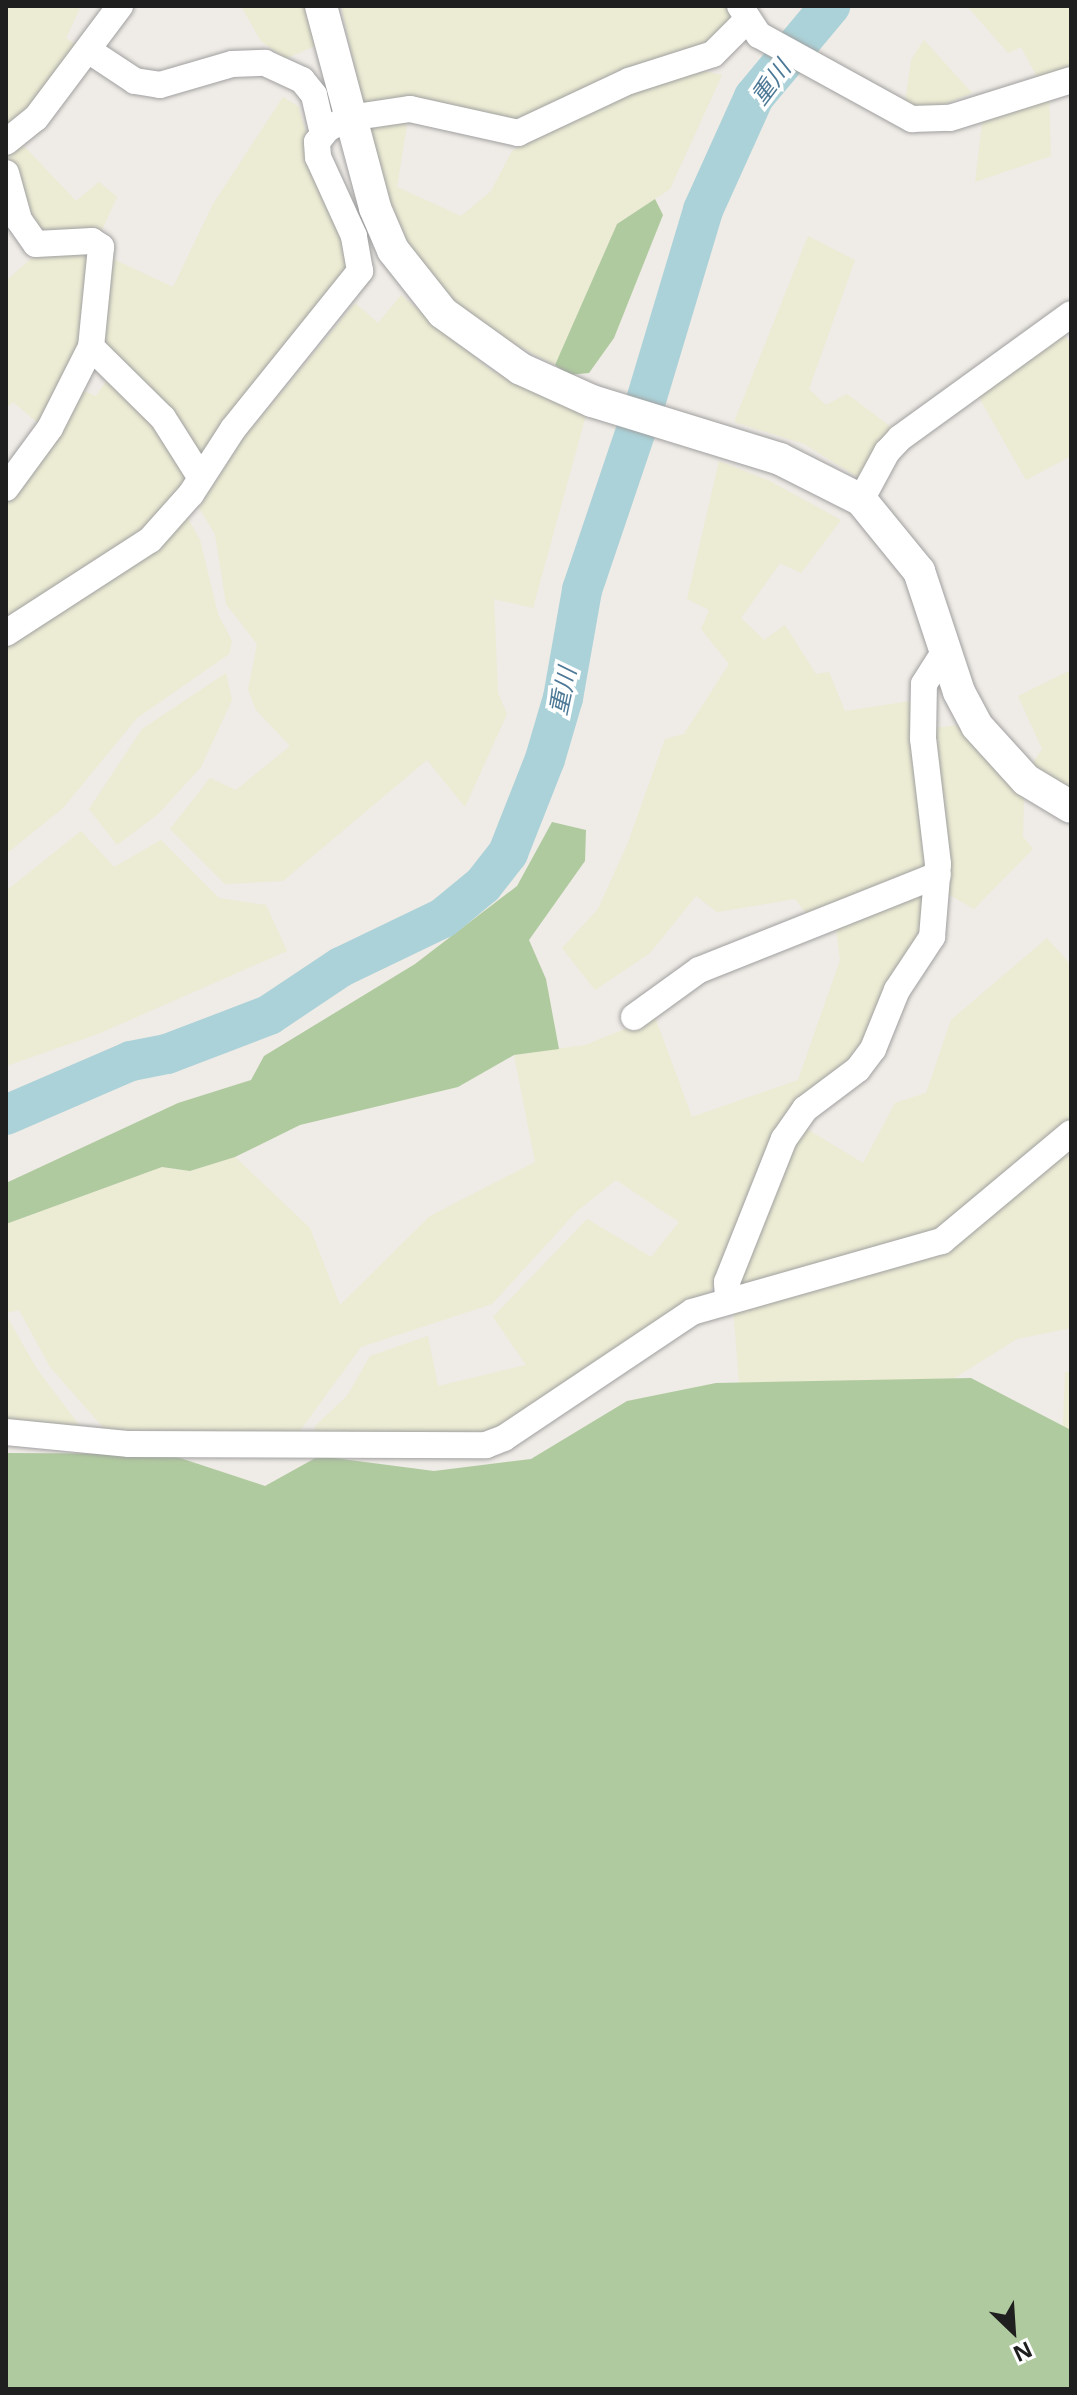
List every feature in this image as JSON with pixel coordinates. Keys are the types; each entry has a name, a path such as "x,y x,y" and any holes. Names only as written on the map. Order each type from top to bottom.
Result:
{"street":[{"path":"6,142 36,118 120,6"},
{"path":"6,633 133,555 201,478 233,429 360,271 354,236 318,157 336,126 321,6"},
{"path":"336,126 410,109 518,133 629,81 713,54 748,21 869,98 912,119 929,121 1071,80"},
{"path":"88,50 135,81 160,85 232,64 265,63 302,80 336,126 393,250 418,286 476,341 521,369 592,401 780,459 861,500 919,571 977,726 1026,780 1071,807"},
{"path":"6,173 19,220 36,244 92,241 101,247 91,347 50,428 6,488"},
{"path":"861,500 887,452 900,438 1071,314"},
{"path":"91,347 163,418 201,478"},
{"path":"728,1297 727,1282 784,1139 805,1109 858,1069 873,1049 897,990 932,937 938,875 923,739 924,684 946,649"},
{"path":"634,1017 699,970 938,875"},
{"path":"6,1432 129,1444 467,1449 504,1438 692,1312 728,1297 921,1251 942,1241 1071,1133"}],"green space":[{"path":"6,6 81,6 66,38 79,47 27,112 6,127"},
{"path":"241,6 304,6 315,46 285,59 261,41"},
{"path":"341,6 730,6 731,23 709,45 610,75 520,122 363,105"},
{"path":"967,6 1071,6 1071,71 1039,81 1021,47 1008,53"},
{"path":"924,40 972,93 928,111 905,103 911,60"},
{"path":"704,71 722,75 670,189 617,224 555,365 496,335 461,308 410,253 387,203 368,123 408,119 397,187 461,216 491,191 512,151 561,122 629,91"},
{"path":"283,97 298,106 306,131 307,158 348,248 344,273 200,461 100,342 109,257 173,287 213,204"},
{"path":"1049,97 1051,156 975,182 983,116"},
{"path":"23,145 76,201 99,182 117,197 101,232 38,229 25,210 20,178 7,155"},
{"path":"655,199 663,215 614,338 589,373 569,375 555,365 617,224"},
{"path":"808,236 855,260 809,389 826,405 847,394 895,430 864,481 804,444 734,422"},
{"path":"77,251 90,258 84,341 44,428 13,402 6,408 6,281 38,252"},
{"path":"401,295 489,369 586,415 533,608 494,599 498,693 507,714 465,807 427,760 283,881 225,884 170,829 210,778 236,790 290,746 256,710 248,690 257,644 226,604 215,534 199,508 244,437 355,303 378,323"},
{"path":"1064,335 1071,344 1071,456 1026,480 976,392"},
{"path":"109,377 159,426 190,485 156,524 6,624 6,498 79,389 96,396"},
{"path":"719,461 768,480 841,520 801,573 780,563 741,618 764,640 785,625 816,674 829,672 845,711 911,701 933,859 921,873 808,916 795,899 717,912 696,896 650,953 595,990 562,948 598,909 627,845 665,739 684,734 729,664 701,629 709,610 687,599"},
{"path":"185,513 200,540 218,614 232,641 229,654 137,718 63,808 6,854 6,642"},
{"path":"1071,670 1071,797 1030,767 1042,749 1018,696"},
{"path":"226,673 232,700 201,767 158,814 117,845 89,809 142,729"},
{"path":"959,725 978,752 1024,796 1023,837 1033,849 974,909 948,894 950,850 934,765 933,728"},
{"path":"552,822 586,830 585,861 529,940 546,979 559,1049 514,1055 458,1087 300,1125 235,1157 190,1171 162,1167 6,1224 6,1183 178,1103 251,1080 264,1056 415,964 517,886"},
{"path":"81,831 114,867 161,840 219,898 266,905 287,951 98,1034 6,1066 6,891"},
{"path":"917,894 927,900 924,932 868,1043 784,1121 711,1291 665,1317 500,1431 464,1441 312,1439 316,1425 347,1396 370,1356 428,1336 438,1386 526,1365 493,1317 587,1219 651,1257 679,1222 616,1180 577,1211 492,1304 361,1347 294,1439 109,1434 50,1367 19,1310 6,1313 6,1224 162,1167 190,1171 235,1157 310,1228 340,1305 430,1216 535,1162 514,1055 585,1045 655,1017 692,1117 798,1080 840,960 836,929"},
{"path":"1047,938 1071,965 1071,1123 938,1232 745,1284 738,1279 802,1126 863,1163 895,1103 926,1093 951,1020"},
{"path":"1071,1146 1071,1328 1017,1339 953,1379 739,1383 733,1307 914,1260"},
{"path":"6,1315 37,1369 82,1429 6,1420"},
{"path":"1065,1372 1071,1372 1071,1430 1063,1426"},
{"path":"971,1378 1071,1430 1071,2389 6,2389 6,1453 168,1454 265,1486 319,1456 434,1471 531,1459 627,1401 716,1383"}],"waterway":[{"name":"重川","path":"6,1115 131,1061 167,1054 269,1015 341,967 443,918 483,885 508,853 545,759 563,698 582,590 644,407 703,210 754,97 830,6"}]}
